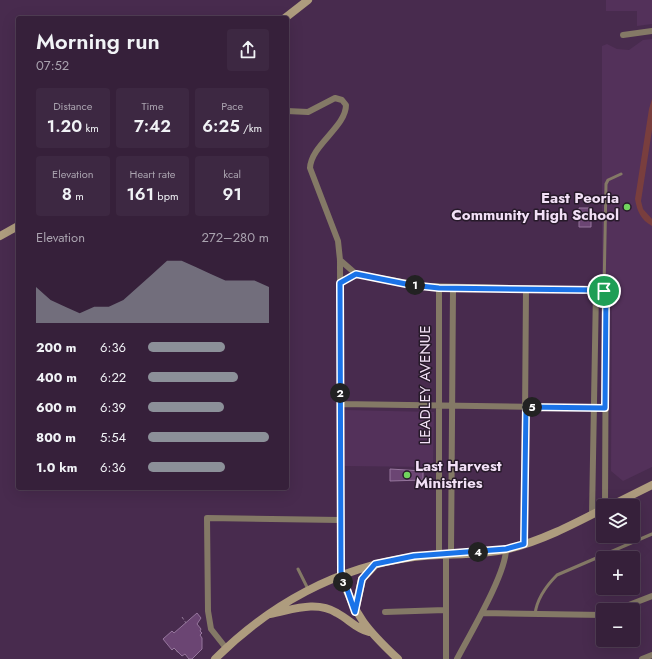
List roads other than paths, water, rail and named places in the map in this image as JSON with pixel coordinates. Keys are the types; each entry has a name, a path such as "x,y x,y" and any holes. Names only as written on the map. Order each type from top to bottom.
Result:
{"main road":[{"path":"288,16 308,0"},
{"path":"0,236 16,227"},
{"path":"624,499 652,485"},
{"path":"215,659 226,648 268,614 308,589 341,575 375,564 402,558 506,549 554,533 596,512"},
{"path":"355,612 362,579 375,564"},
{"path":"341,575 355,612 369,632 398,659"},
{"path":"268,614 307,607 322,607 337,613 358,629 369,632"}],"street":[{"path":"623,35 652,31"},
{"path":"289,111 308,112 335,98 342,100 346,105 345,113 319,148 312,160 310,168 338,241 340,260 341,575"},
{"path":"340,260 356,274 411,285 439,288 605,291 605,499"},
{"path":"340,283 356,274"},
{"name":"LEADLEY AVENUE","path":"439,288 438,406 445,554 446,659"},
{"name":"LEADLEY AVENUE","path":"445,554 453,406 453,288"},
{"path":"524,544 526,289"},
{"path":"592,514 596,290"},
{"path":"340,404 605,408"},
{"path":"226,648 211,629 208,612 207,518 340,520"},
{"path":"457,659 482,613 506,559 506,549"},
{"path":"634,603 652,596"},
{"path":"385,612 445,610"},
{"path":"482,613 596,615"},
{"path":"642,659 652,655"}],"lane":[{"path":"605,291 606,184 608,180 621,174"},
{"path":"536,614 536,607 546,586 557,574 652,534"},
{"path":"298,569 308,589"}],"place":[{"name":"East Peoria Community High School","path":"627,207"},
{"name":"Last Harvest Ministries","path":"407,475"}]}
